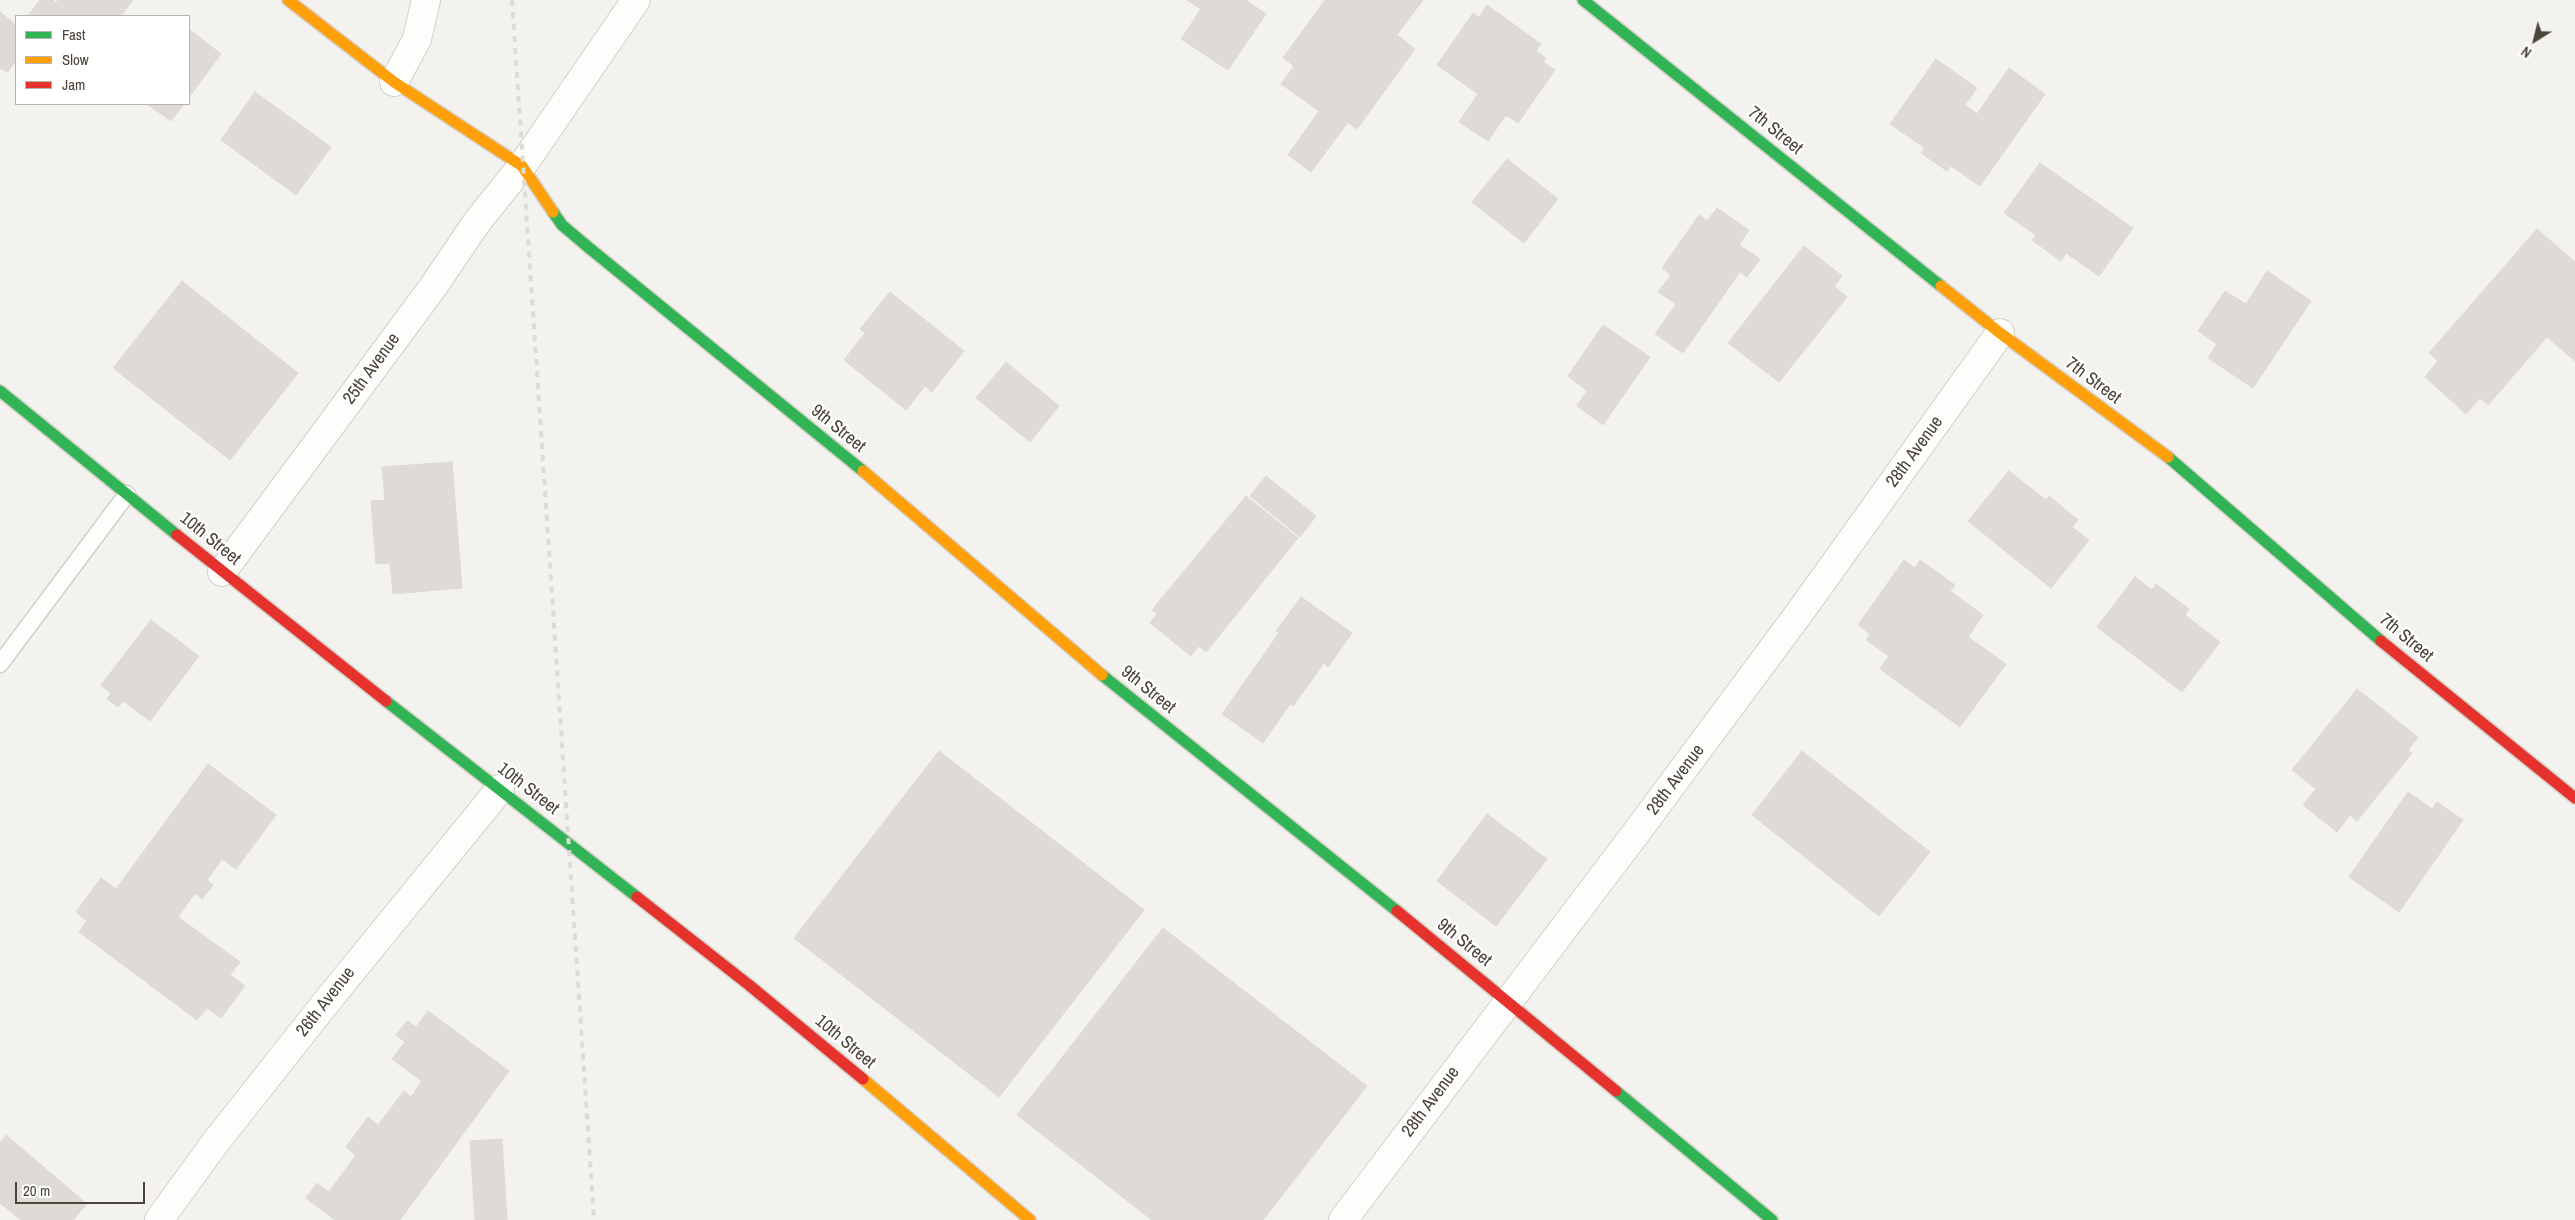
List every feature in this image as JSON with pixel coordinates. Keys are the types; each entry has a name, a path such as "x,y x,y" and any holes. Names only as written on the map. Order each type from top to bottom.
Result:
{"street":[{"path":"288,0 394,82 522,166"},
{"path":"394,82 417,40 426,0"},
{"name":"25th Avenue","path":"222,572 432,287 477,222 522,166 636,0"},
{"name":"7th Street","path":"1583,0 2000,333 2179,466 2384,643 2575,798"},
{"name":"9th Street","path":"522,166 562,225 588,247 920,518 1119,689 1507,1000 1772,1220"},
{"name":"28th Avenue","path":"1343,1220 1507,1000 1639,829 1791,624 2000,333"},
{"name":"10th Street","path":"0,391 222,572 749,985 1030,1220"},
{"name":"26th Avenue","path":"159,1220 215,1143 345,977 500,789"}],"lane":[{"path":"0,664 127,494"}],"building":[{"path":"40,0 53,0 56,3 58,0 133,0 122,15 29,15"},
{"path":"1187,0 1246,0 1266,14 1228,70 1181,39 1201,9"},
{"path":"1325,0 1423,0 1397,35 1415,49 1357,129 1348,122 1311,172 1288,155 1319,111 1281,84 1294,66 1283,58"},
{"path":"1487,5 1541,44 1536,51 1546,58 1543,62 1555,70 1518,123 1506,115 1488,141 1459,122 1478,94 1437,65 1473,13 1479,17"},
{"path":"0,12 15,24 15,62 8,72 0,68"},
{"path":"190,30 221,54 190,96"},
{"path":"1936,59 1977,88 1965,105 1977,114 2009,68 2045,94 1980,186 1951,166 1947,171 1921,153 1925,148 1890,124"},
{"path":"255,92 331,147 296,195 221,140"},
{"path":"148,105 183,105 171,121"},
{"path":"1507,159 1558,199 1524,243 1472,202"},
{"path":"2040,163 2133,228 2099,276 2066,253 2061,261 2032,240 2036,235 2004,213"},
{"path":"1717,208 1749,230 1739,245 1760,259 1747,277 1740,272 1683,353 1655,334 1676,304 1658,292 1671,275 1662,268 1699,215 1707,221"},
{"path":"2537,229 2575,262 2575,361 2547,337 2488,405 2480,398 2466,414 2425,377 2438,361 2429,353"},
{"path":"1804,246 1842,276 1834,286 1847,297 1779,382 1728,343"},
{"path":"2267,271 2311,301 2253,388 2208,358 2217,344 2198,331 2225,291 2246,304"},
{"path":"182,281 298,373 230,460 113,368"},
{"path":"890,292 964,351 932,392 925,386 906,410 844,360 865,333 860,329"},
{"path":"1603,325 1650,357 1603,425 1577,406 1587,391 1568,376"},
{"path":"1006,362 1059,406 1030,442 976,398"},
{"path":"452,462 462,588 393,594 390,563 376,564 371,501 385,500 382,467"},
{"path":"2009,471 2046,500 2049,496 2078,520 2072,527 2089,540 2051,588 1968,521"},
{"path":"1266,476 1316,516 1300,537 1250,496"},
{"path":"1246,496 1298,538 1206,652 1199,646 1191,656 1150,623 1157,614 1152,610"},
{"path":"1904,560 1915,568 1920,560 1955,585 1950,591 1983,615 1968,637 2006,664 1960,727 1880,669 1889,656 1866,640 1870,634 1858,625"},
{"path":"2135,577 2152,590 2156,584 2189,609 2185,615 2220,642 2182,692 2097,627"},
{"path":"1301,597 1352,633 1328,667 1324,663 1293,706 1290,704 1263,743 1222,714 1279,633 1276,631"},
{"path":"151,620 199,656 150,721 123,701 118,707 107,699 111,693 101,685"},
{"path":"2357,689 2418,737 2408,750 2412,753 2357,821 2350,815 2337,832 2303,805 2316,789 2292,770"},
{"path":"939,751 1144,910 999,1097 794,938"},
{"path":"1802,751 1930,852 1879,916 1752,815"},
{"path":"208,764 276,815 236,869 222,859 207,880 213,885 202,899 195,893 178,917 240,962 230,975 245,986 221,1018 207,1008 197,1020 79,932 87,921 76,912 101,878 116,889"},
{"path":"2408,792 2432,809 2437,802 2463,820 2399,912 2349,877"},
{"path":"1487,814 1547,859 1496,926 1437,881"},
{"path":"1163,928 1367,1086 1263,1220 1152,1220 1017,1115"},
{"path":"428,1011 509,1071 400,1220 335,1220 306,1198 317,1183 329,1192 356,1155 346,1147 368,1117 378,1125 404,1091 411,1097 422,1081 392,1059 405,1042 396,1035 407,1021 416,1027"},
{"path":"6,1135 87,1204 73,1220 21,1220 0,1203 0,1143"},
{"path":"502,1139 507,1220 475,1220 470,1141"}],"railway":[{"path":"512,0 594,1220"}],"traffic: fast":[{"path":"1583,0 1941,286"},
{"path":"553,212 562,225 588,247 863,471"},
{"path":"0,391 177,535"},
{"path":"2168,457 2381,641"},
{"path":"1102,675 1397,911"},
{"path":"386,701 637,897"},
{"path":"1616,1091 1772,1220"}],"traffic: slow":[{"path":"288,0 394,82 522,166 553,212"},
{"path":"1941,286 2000,333 2168,457"},
{"path":"863,471 1102,675"},
{"path":"863,1079 1030,1220"}],"traffic: jam":[{"path":"177,535 386,701"},
{"path":"2381,641 2575,798"},
{"path":"637,897 749,985 863,1079"},
{"path":"1397,911 1616,1091"}]}
